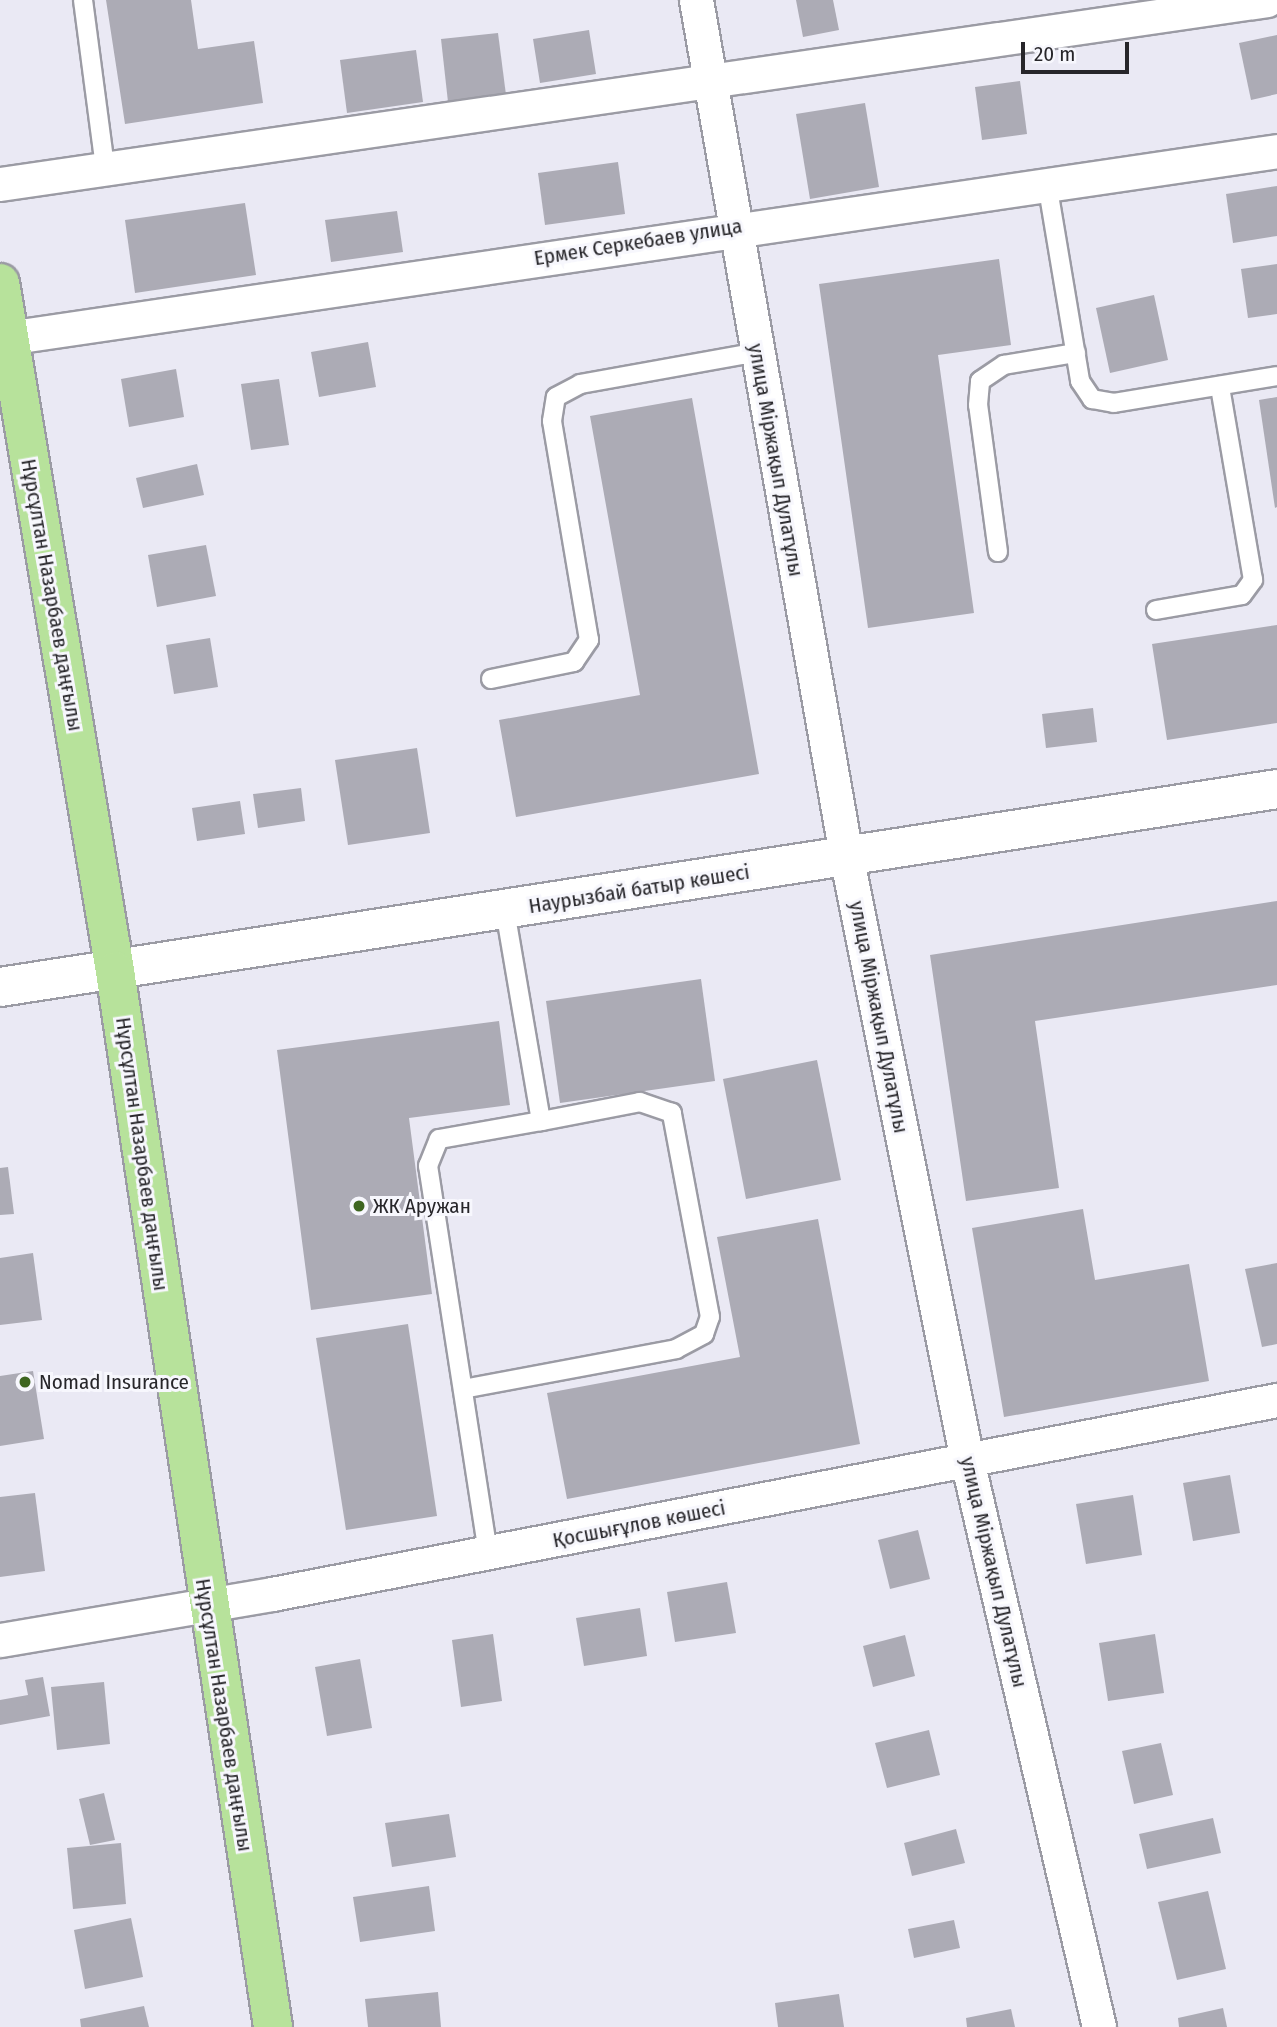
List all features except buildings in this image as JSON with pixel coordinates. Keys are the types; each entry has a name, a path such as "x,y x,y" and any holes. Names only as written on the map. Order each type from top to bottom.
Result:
{"highway":[{"name":"Нұрсұлтан Назарбаев даңғылы","path":"0,283 4,338 115,971 207,1605 273,2027"}],"street":[{"name":"улица Міржақып Дулатұлы","path":"696,0 846,855 967,1460 1099,2027"},
{"path":"0,184 708,79 1267,0"},
{"name":"Ермек Серкебаев улица","path":"4,338 735,228 1277,151"},
{"name":"Наурызбай батыр көшесі","path":"0,987 505,911 1277,789"},
{"name":"Қосшығұлов көшесі","path":"0,1640 488,1553 1277,1400"}],"lane":[{"path":"83,0 105,168"},
{"path":"1046,183 1085,391 1102,402 1277,376"},
{"path":"491,679 575,662 589,640 552,421 556,397 580,384 757,352"},
{"path":"998,552 978,405 981,381 1004,365 1076,353"},
{"path":"1156,610 1242,595 1253,580 1220,386"},
{"path":"505,911 541,1121"},
{"path":"463,1389 676,1349 704,1334 710,1317 672,1113 640,1102 449,1136 429,1156 463,1389 488,1553"}],"place":[{"name":"ЖК Аружан","path":"359,1206"},
{"name":"Nomad Insurance","path":"25,1382"}]}
